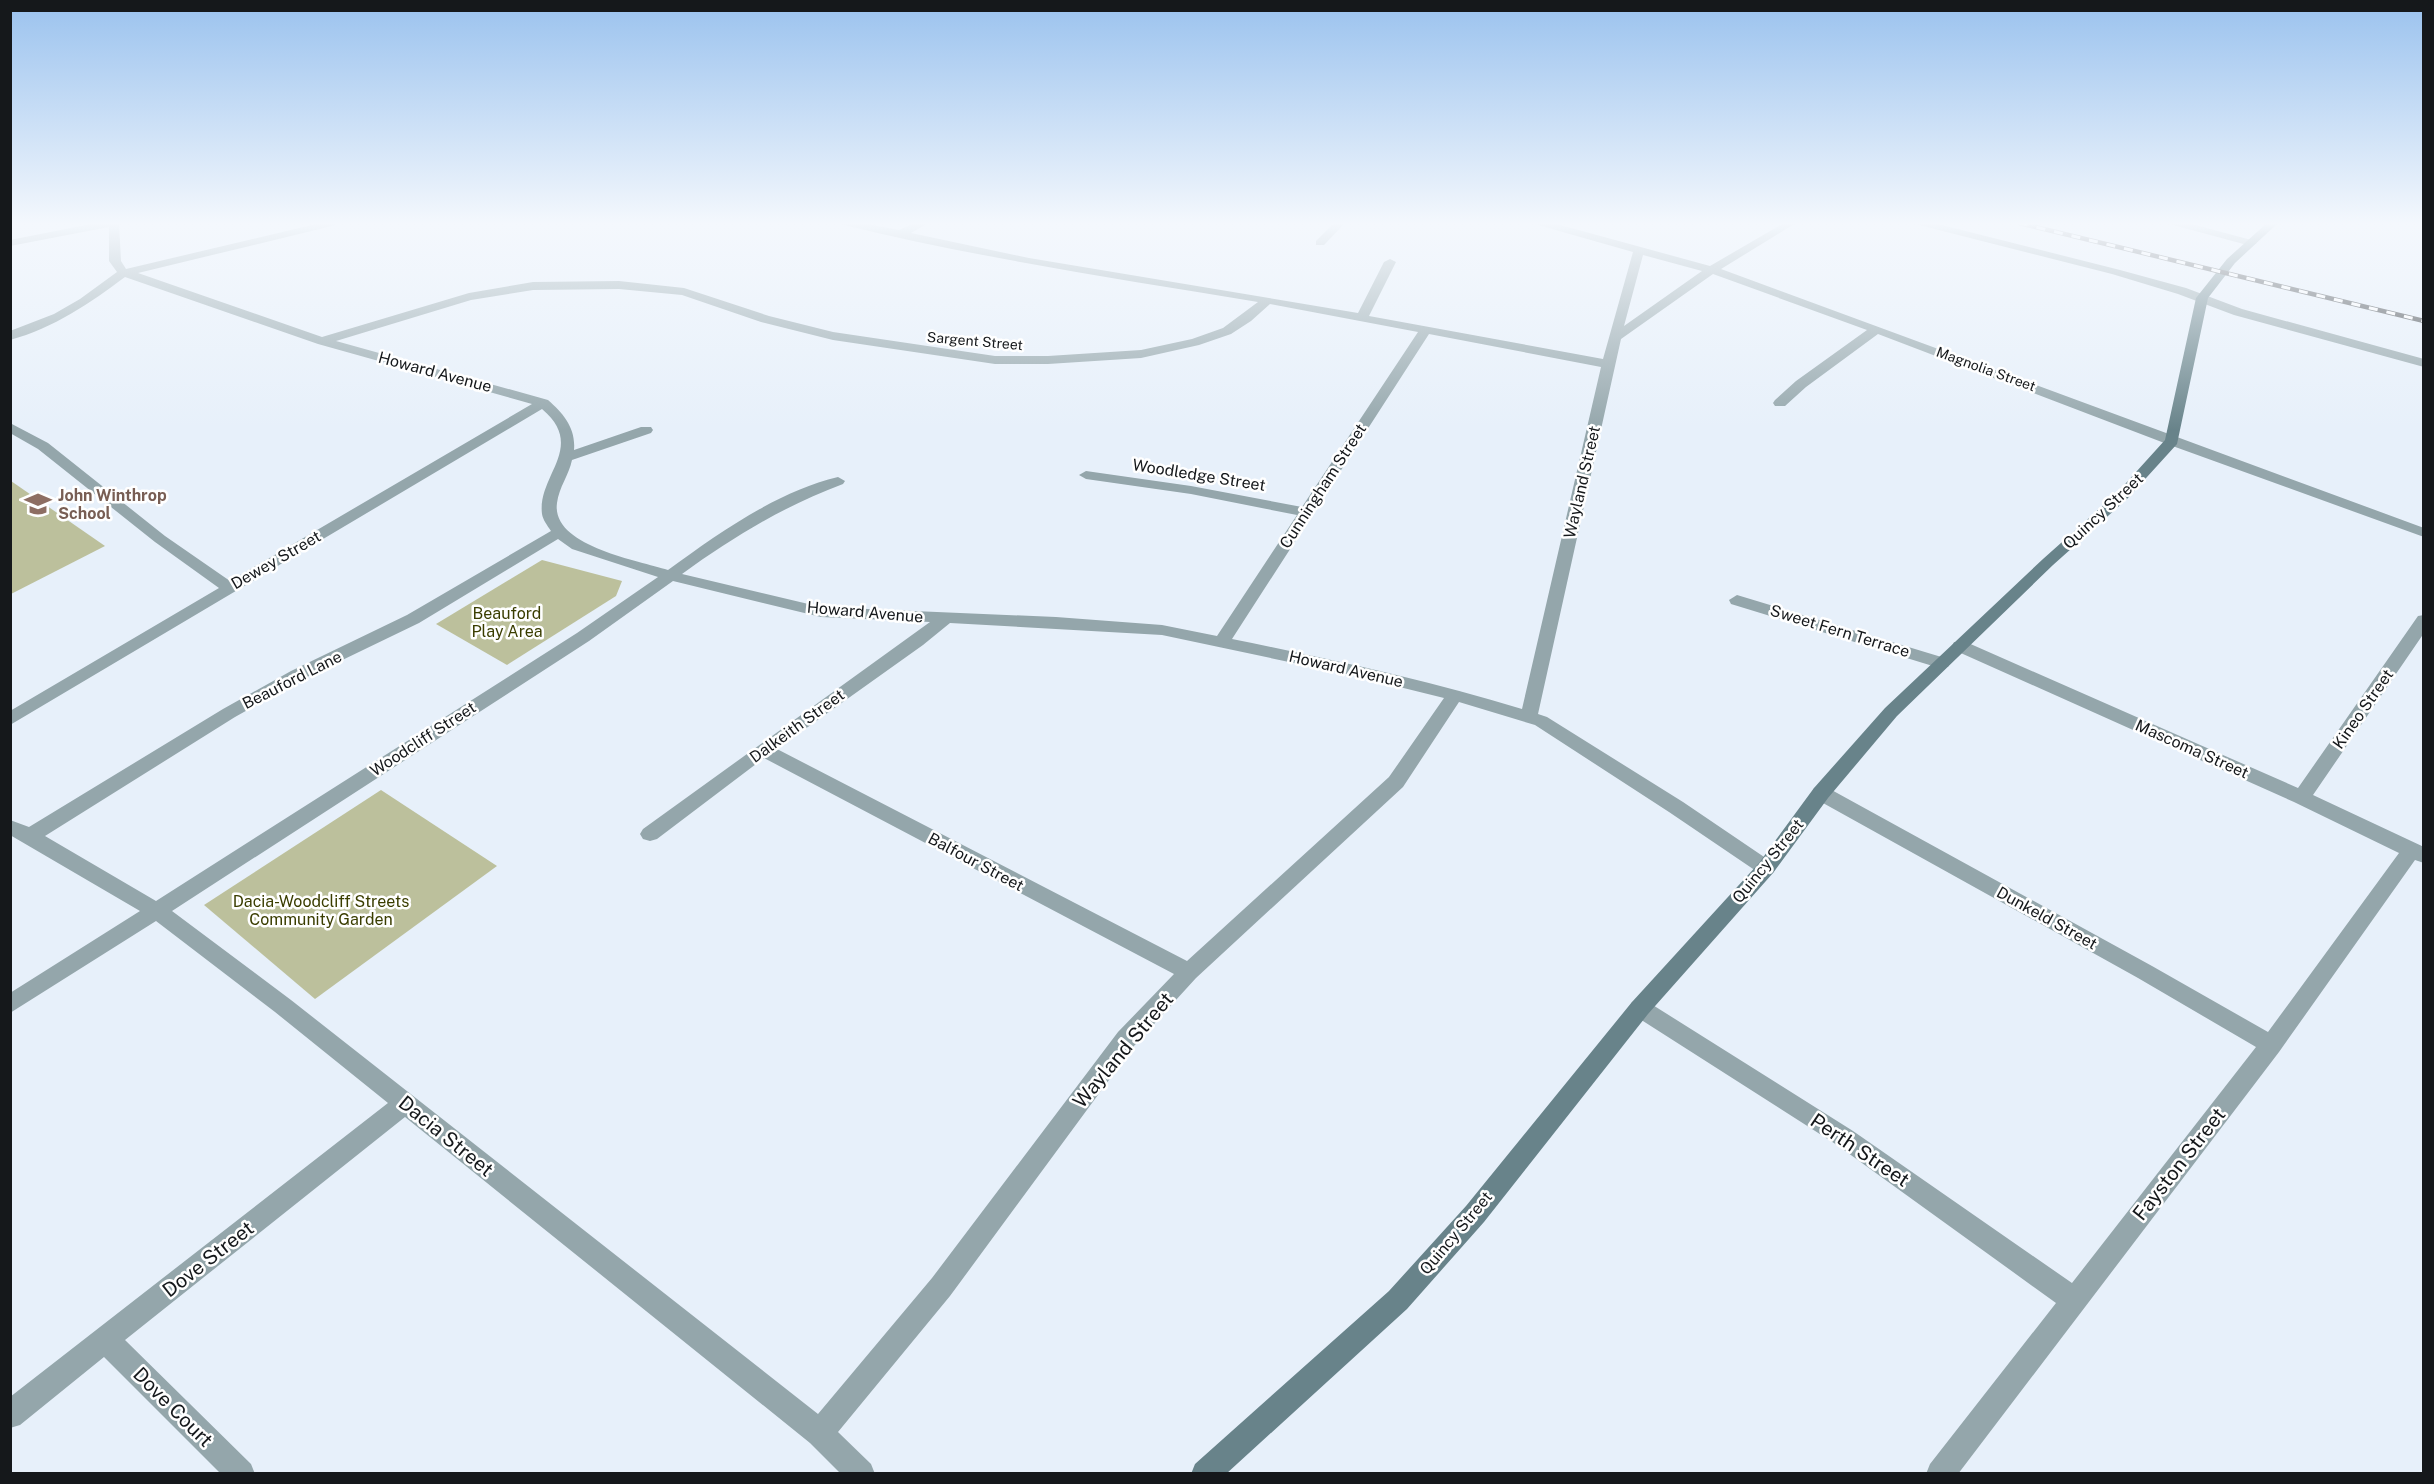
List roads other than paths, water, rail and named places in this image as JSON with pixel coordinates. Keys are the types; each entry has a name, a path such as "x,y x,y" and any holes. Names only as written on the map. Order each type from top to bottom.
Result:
{"main road":[{"name":"Quincy Street","path":"1205,1473 1398,1300 1475,1214 1640,1008 1766,868 1821,793 1891,712 2122,496 2172,441 2202,298 2206,292"}],"street":[{"path":"10,336 58,317 97,292"},
{"name":"Howard Avenue","path":"185,292 322,341 543,402"},
{"name":"Sargent Street","path":"322,341 469,297 497,292"},
{"name":"Sargent Street","path":"685,292 765,319 833,336 984,359 1047,360 1141,354 1194,342 1227,331 1247,318 1267,300"},
{"path":"1220,292 1608,364"},
{"path":"1362,318 1375,292"},
{"name":"Wayland Street","path":"1529,716 1608,364 1628,292"},
{"path":"1616,337 1682,292"},
{"name":"Magnolia Street","path":"1774,292 1876,328 2172,441 2424,533"},
{"path":"2183,292 2238,312 2424,363"},
{"path":"1780,403 1801,384 1876,328"},
{"name":"Cunningham Street","path":"1221,643 1425,330"},
{"path":"543,402 555,413 565,428 566,457 553,487 549,505 550,517 559,532"},
{"name":"Dewey Street","path":"10,718 543,402"},
{"path":"10,427 43,446 160,539 229,588"},
{"path":"566,457 646,430"},
{"name":"Woodledge Street","path":"1086,476 1191,490 1306,512"},
{"name":"Woodcliff Street","path":"10,1004 587,634 726,536 811,489 838,481"},
{"name":"Howard Avenue","path":"559,532 577,546 672,576 821,612 1127,626 1355,670 1455,695 1529,716 1593,753 1766,868"},
{"name":"Beauford Lane","path":"30,836 229,712 297,675 412,619 559,532"},
{"name":"Sweet Fern Terrace","path":"1737,600 1942,663"},
{"name":"Dalkeith Street","path":"650,834 763,750 917,641 944,618"},
{"name":"Kineo Street","path":"2301,797 2424,620"},
{"name":"Mascoma Street","path":"1960,646 2301,797 2418,853"},
{"name":"Wayland Street","path":"820,1432 941,1287 1126,1039 1189,972 1396,782 1455,695"},
{"name":"Balfour Street","path":"763,750 1189,972"},
{"name":"Dunkeld Street","path":"1821,793 2145,972 2271,1045"},
{"name":"Dacia Street","path":"10,827 30,836 157,911 405,1103 820,1432 861,1473"},
{"name":"Fayston Street","path":"1940,1473 2418,853"},
{"name":"Perth Street","path":"1640,1008 1845,1138 2074,1300"},
{"name":"Dove Street","path":"10,1415 405,1103"},
{"name":"Dove Court","path":"106,1340 241,1473"}],"railway":[{"path":"2305,292 2424,321"}],"place":[{"name":"John Winthrop School","path":"38,504"}],"park label":[{"name":"Beauford Play Area","path":"507,622"},
{"name":"Dacia-Woodcliff Streets Community Garden","path":"321,910"}]}
